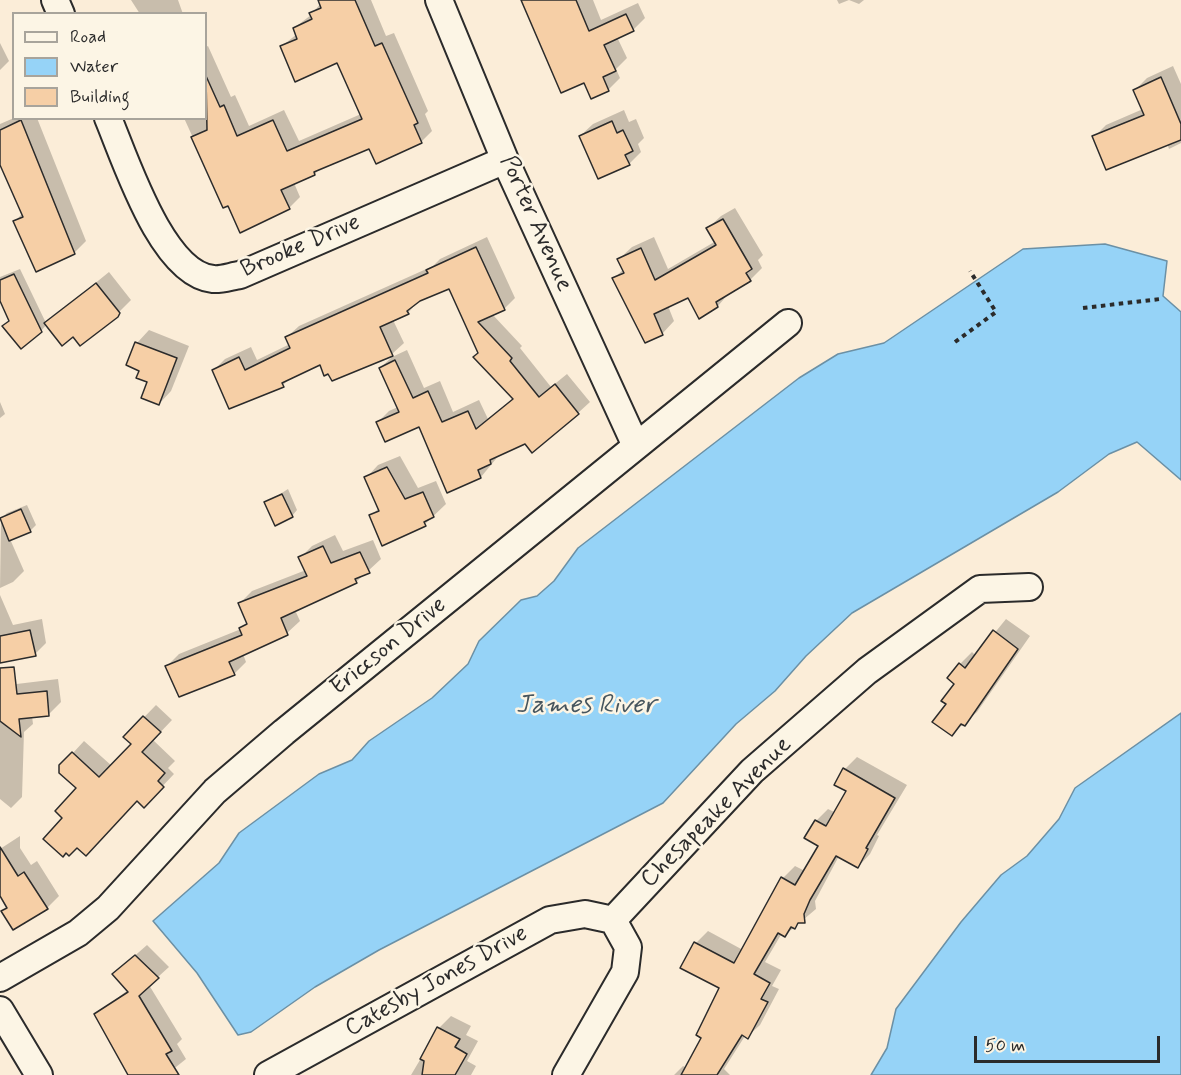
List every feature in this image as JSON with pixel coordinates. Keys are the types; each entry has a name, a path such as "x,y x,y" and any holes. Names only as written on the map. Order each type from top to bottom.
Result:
{"street":[{"name":"Porter Avenue","path":"439,0 505,160 636,446"},
{"name":"Brooke Drive","path":"109,120 159,234 182,265 212,279 240,275 505,160"},
{"name":"Ericcson Drive","path":"0,978 78,933 100,914 215,791 284,732 788,323"},
{"name":"Chesapeake Avenue","path":"613,920 752,771 867,671 980,589 1029,587"},
{"name":"Catesby Jones Drive","path":"268,1075 550,920 585,914 613,920"},
{"path":"566,1075 625,972 628,947 613,920"},
{"path":"0,1010 39,1075"}],"path":[{"path":"955,342 996,312 970,271"},
{"path":"1083,308 1160,298"}],"water":[{"name":"James River","path":"1105,244 1167,261 1163,296 1181,312 1181,480 1137,442 1109,454 1058,492 852,613 806,656 775,691 736,724 663,803 379,950 315,987 251,1032 238,1035 197,973 153,921 219,863 239,833 319,774 352,760 369,741 432,698 468,664 479,641 521,600 537,596 554,581 578,548 799,378 838,354 884,343 1023,249"},
{"path":"1181,713 1181,1075 871,1075 887,1048 896,1009 961,922 1001,875 1027,856 1059,819 1075,788"}],"building":[{"path":"318,0 355,0 375,46 382,43 418,123 414,125 422,143 376,164 369,149 314,172 315,175 281,190 290,209 240,233 228,206 223,208 191,137 207,130 207,78 220,107 224,105 237,136 273,120 287,151 362,119 337,63 295,82 280,46 297,39 293,28 312,19 309,13 321,8"},
{"path":"521,0 576,0 589,31 626,14 634,31 604,45 616,71 603,77 609,91 591,99 584,83 561,93"},
{"path":"1161,77 1181,124 1181,140 1106,170 1092,136 1144,115 1133,90"},
{"path":"21,120 75,254 36,272 13,221 23,217 0,165 0,130"},
{"path":"612,121 617,133 623,130 633,151 625,155 630,165 598,179 579,136"},
{"path":"723,219 752,269 746,273 751,281 716,302 718,307 699,319 688,298 654,314 663,335 645,343 612,278 624,273 617,259 641,248 655,280 716,245 706,228"},
{"path":"476,247 505,310 478,322 512,358 510,361 539,397 555,384 579,414 532,453 525,444 490,460 491,464 478,470 481,478 447,493 419,427 385,442 376,422 399,412 379,368 395,360 413,398 428,391 442,422 468,411 476,429 513,399 473,357 478,353 449,289 420,301 407,311 409,314 380,327 393,356 332,381 328,374 324,376 320,365 282,383 284,387 229,409 212,370 239,357 245,370 290,348 285,337 428,273 426,270"},
{"path":"14,274 42,332 21,349 2,326 9,321 0,301 0,280"},
{"path":"96,283 120,313 118,317 80,346 73,337 62,346 44,323"},
{"path":"135,342 177,358 159,405 141,398 147,382 136,378 139,371 126,365"},
{"path":"387,467 405,499 423,492 434,517 424,522 426,526 382,546 369,515 379,511 364,477"},
{"path":"282,494 293,517 275,526 264,502"},
{"path":"21,509 31,532 9,541 0,518"},
{"path":"323,546 331,563 360,552 370,573 355,579 357,583 281,618 288,635 229,662 235,675 179,697 165,666 242,635 239,628 247,624 238,603 307,576 298,557"},
{"path":"30,630 36,656 0,663 0,636"},
{"path":"993,630 1018,649 965,726 961,724 952,736 932,722 946,704 941,701 954,684 947,678 959,663 965,668"},
{"path":"14,667 17,694 47,691 49,716 19,719 21,737 0,721 0,668"},
{"path":"143,716 161,732 142,752 165,773 158,781 164,787 144,808 137,801 86,856 77,848 69,856 66,853 63,857 43,839 62,818 55,811 76,788 59,773 59,765 72,752 99,777 131,744 123,737"},
{"path":"843,768 895,798 866,848 868,849 858,868 836,856 810,900 804,914 805,923 798,923 795,929 791,927 785,937 778,933 754,974 770,983 761,999 768,1002 748,1039 742,1035 717,1075 681,1075 701,1038 696,1035 719,988 680,968 694,942 734,963 781,877 795,885 818,846 804,838 815,820 826,826 846,791 834,785"},
{"path":"0,847 18,876 24,872 48,909 13,930 1,911 7,908 0,896"},
{"path":"135,955 159,978 139,996 172,1051 166,1054 179,1075 128,1075 94,1014 128,992 112,974"},
{"path":"437,1027 460,1039 455,1047 467,1054 455,1075 422,1075 424,1061 420,1059"}]}
